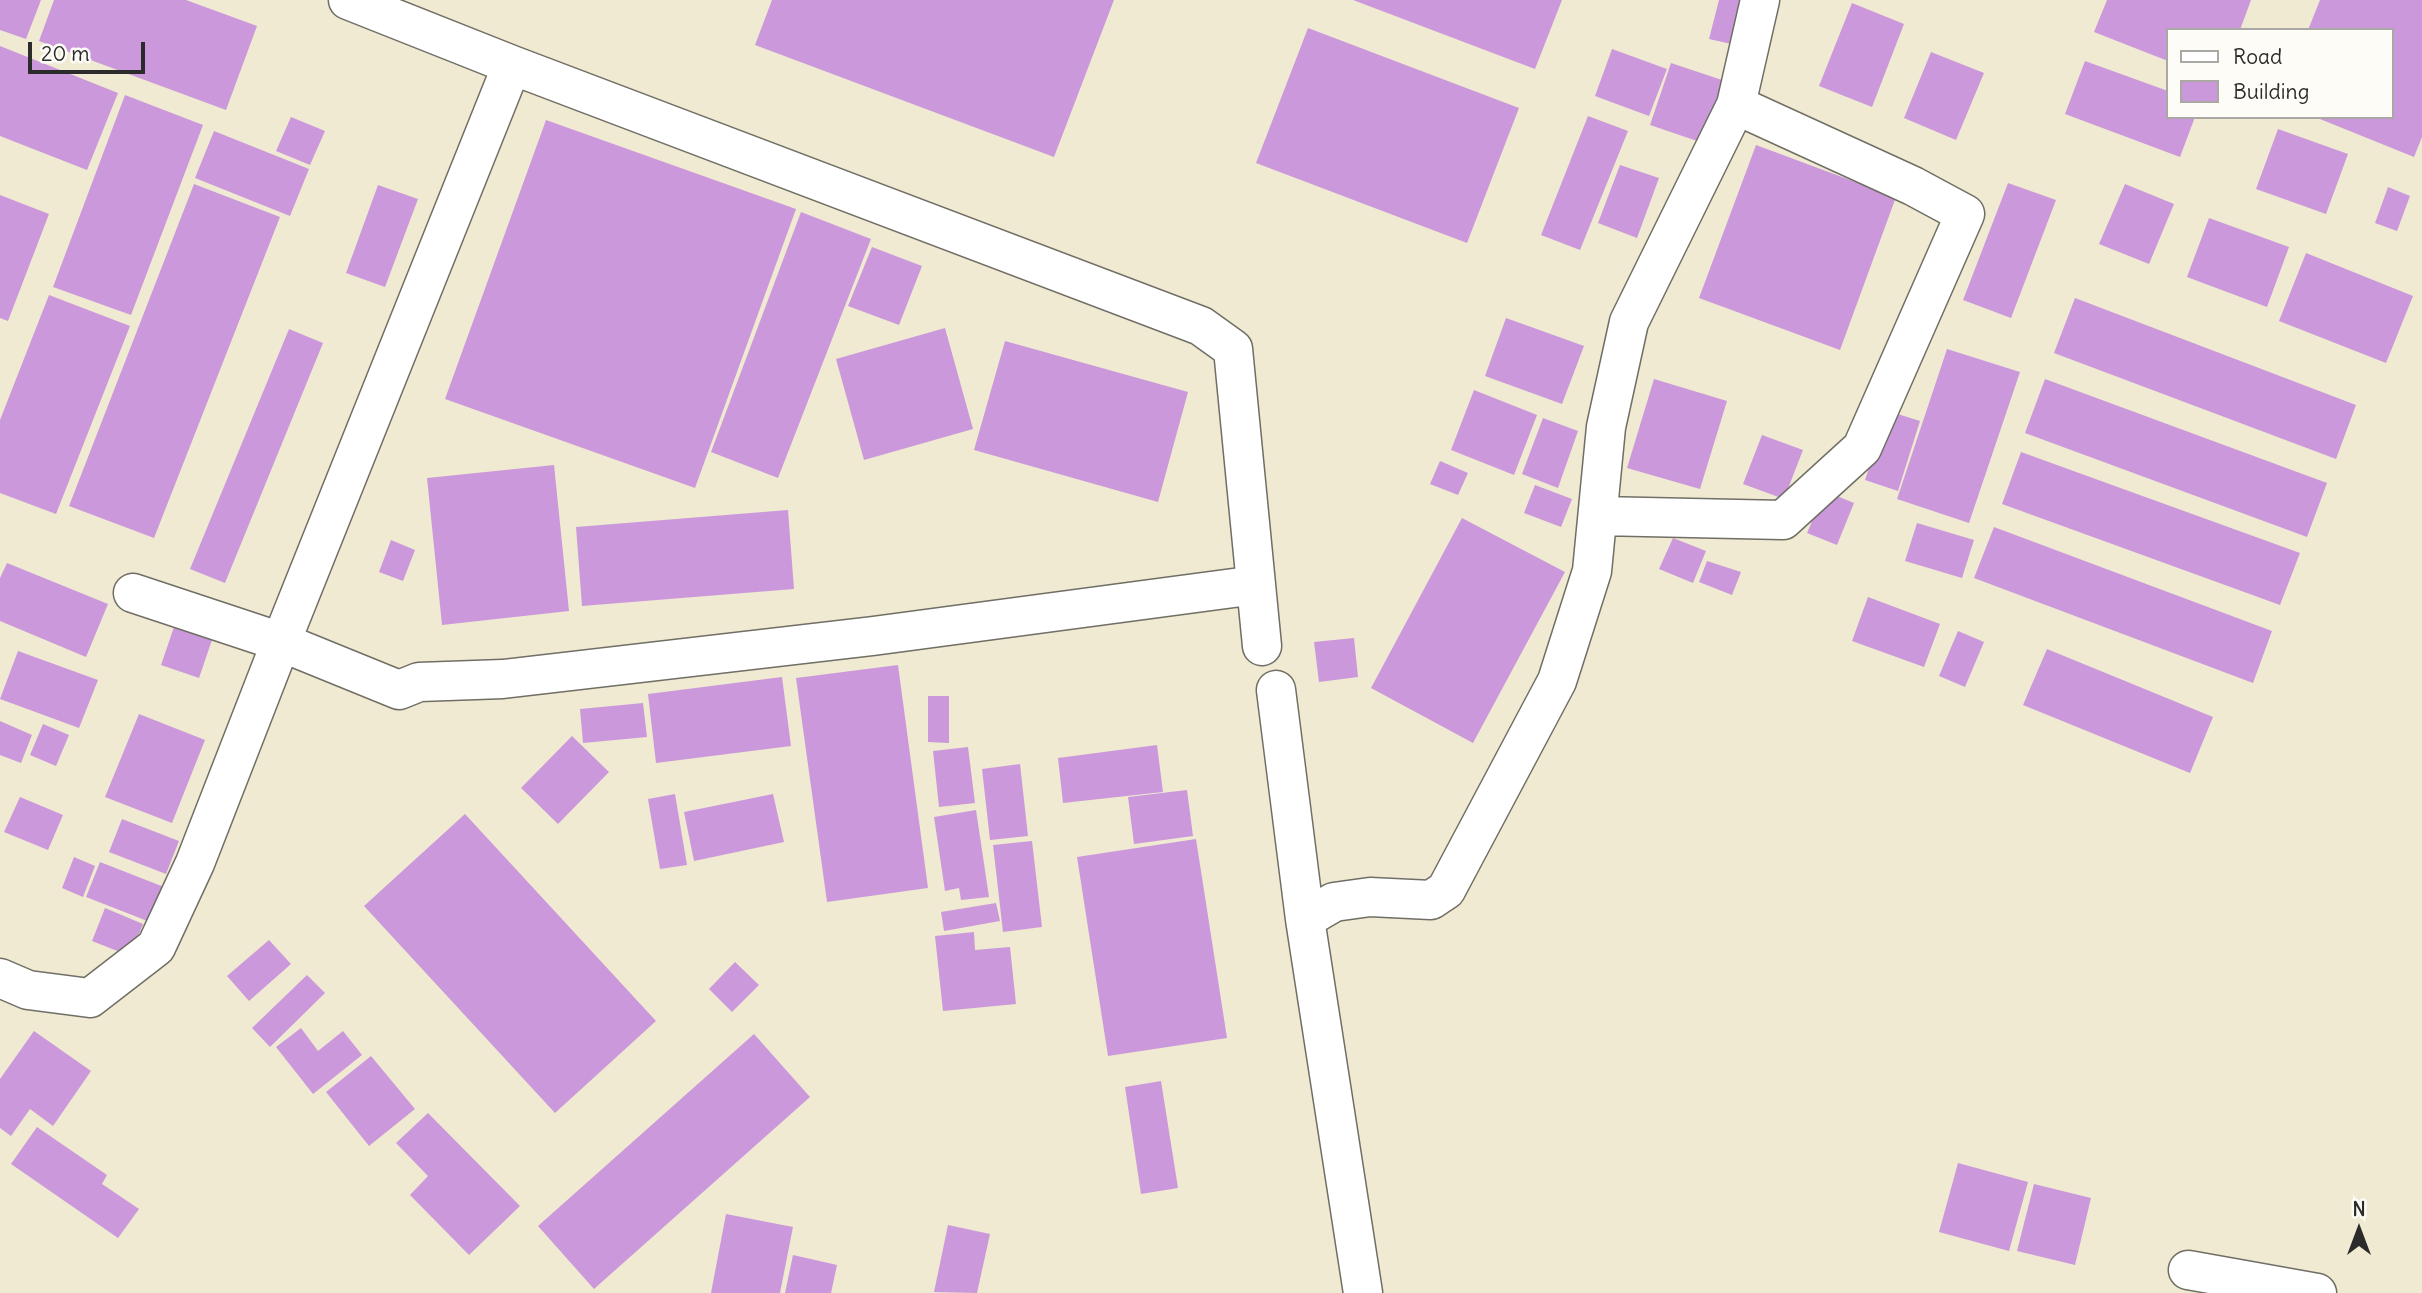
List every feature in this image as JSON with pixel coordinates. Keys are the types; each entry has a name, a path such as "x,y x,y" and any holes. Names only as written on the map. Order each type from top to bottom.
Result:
{"lane":[{"path":"348,0 512,65 1201,326 1233,349 1262,646"},
{"path":"1305,919 1334,902 1370,897 1431,901 1446,890 1557,681 1592,571 1606,427 1629,323 1736,105 1760,0"},
{"path":"0,978 28,990 90,998 156,947 195,863 512,65"},
{"path":"1599,516 1783,520 1862,448 1965,214 1913,186 1736,105"},
{"path":"133,593 281,642 399,690 419,682 503,679 873,636 1256,585"},
{"path":"1276,690 1305,919 1363,1293"},
{"path":"2188,1270 2317,1293"}],"building":[{"path":"0,0 41,0 26,39 0,30"},
{"path":"54,0 186,0 257,26 226,110 39,41"},
{"path":"772,0 1114,0 1054,157 755,45"},
{"path":"1353,0 1562,0 1535,69"},
{"path":"1719,0 1747,0 1736,45 1709,39"},
{"path":"2107,0 2251,0 2241,28 2166,28 2166,60 2094,32"},
{"path":"2320,0 2422,0 2422,137 2414,157 2320,119 2394,119 2394,28 2309,28"},
{"path":"1852,3 1904,24 1872,107 1819,86"},
{"path":"1308,28 1519,108 1467,243 1256,163"},
{"path":"0,46 118,93 87,170 0,136"},
{"path":"1612,49 1667,69 1649,116 1595,96"},
{"path":"1931,52 1984,73 1956,140 1904,118"},
{"path":"2085,61 2166,90 2166,119 2194,119 2180,157 2065,114"},
{"path":"1671,63 1728,82 1706,144 1650,125"},
{"path":"125,95 203,125 131,315 53,287"},
{"path":"1588,116 1628,131 1580,250 1541,235"},
{"path":"291,117 325,131 310,165 276,151"},
{"path":"546,120 796,209 695,488 445,399"},
{"path":"2278,129 2348,154 2326,214 2256,189"},
{"path":"214,131 309,169 290,216 195,178"},
{"path":"1756,145 1896,197 1840,350 1699,298"},
{"path":"1620,165 1659,178 1637,238 1598,223"},
{"path":"2008,183 2056,200 2011,318 1963,300"},
{"path":"194,184 280,217 154,538 69,506"},
{"path":"2125,184 2174,204 2149,264 2099,244"},
{"path":"378,185 418,199 385,287 346,273"},
{"path":"2388,187 2410,196 2397,231 2375,223"},
{"path":"0,195 49,214 8,321 0,318"},
{"path":"801,212 871,239 778,478 711,452"},
{"path":"2209,218 2289,247 2267,307 2187,277"},
{"path":"872,247 922,266 899,325 848,306"},
{"path":"2306,253 2413,296 2386,363 2279,321"},
{"path":"49,295 130,326 56,514 0,493 0,420"},
{"path":"2075,298 2356,405 2336,459 2054,353"},
{"path":"1506,318 1584,346 1562,404 1485,376"},
{"path":"945,328 973,429 864,460 836,359"},
{"path":"289,329 323,343 225,583 190,569"},
{"path":"1005,341 1188,392 1158,502 974,450"},
{"path":"1947,349 2020,372 1969,523 1897,499"},
{"path":"1654,379 1727,401 1700,489 1627,468"},
{"path":"2045,379 2327,483 2307,537 2025,433"},
{"path":"1474,390 1537,415 1514,475 1451,450"},
{"path":"1888,411 1920,421 1898,491 1865,480"},
{"path":"1543,418 1578,431 1558,488 1522,474"},
{"path":"1762,435 1803,450 1784,499 1743,484"},
{"path":"2021,452 2300,553 2280,605 2002,504"},
{"path":"1440,461 1468,473 1458,495 1430,484"},
{"path":"554,465 569,611 442,625 427,478"},
{"path":"1535,485 1572,499 1561,527 1524,513"},
{"path":"1825,491 1854,503 1837,545 1807,533"},
{"path":"788,510 794,589 582,606 576,527"},
{"path":"1462,518 1565,572 1473,743 1371,688"},
{"path":"1917,523 1974,540 1962,578 1905,561"},
{"path":"1994,527 2272,631 2253,683 1974,578"},
{"path":"1673,538 1706,551 1693,583 1659,569"},
{"path":"391,540 415,550 403,581 379,572"},
{"path":"1707,561 1741,572 1732,595 1699,582"},
{"path":"7,563 108,604 86,657 0,621 0,578"},
{"path":"1868,597 1940,624 1924,667 1852,641"},
{"path":"175,624 213,637 199,678 161,665"},
{"path":"1958,631 1984,642 1965,687 1939,676"},
{"path":"1354,638 1358,677 1319,682 1314,642"},
{"path":"2047,649 2213,717 2190,773 2023,705"},
{"path":"18,651 98,680 79,728 0,699"},
{"path":"898,665 928,888 827,902 796,678"},
{"path":"782,677 791,746 656,763 648,694"},
{"path":"928,696 949,696 949,743 928,742"},
{"path":"643,703 647,737 583,743 580,709"},
{"path":"139,714 205,740 172,823 105,797"},
{"path":"0,721 32,735 21,763 0,755"},
{"path":"43,724 69,735 56,766 30,755"},
{"path":"572,736 609,772 558,824 521,788"},
{"path":"1157,745 1163,792 1063,803 1058,758"},
{"path":"968,747 975,803 939,807 933,751"},
{"path":"1020,764 1028,836 990,840 982,769"},
{"path":"1187,790 1193,836 1134,844 1128,797"},
{"path":"675,794 687,865 660,869 648,799"},
{"path":"773,794 784,842 694,861 684,812"},
{"path":"20,797 63,815 48,850 4,832"},
{"path":"976,810 989,897 961,900 959,888 945,891 934,817"},
{"path":"465,814 656,1021 555,1113 364,906"},
{"path":"122,819 179,841 166,874 109,852"},
{"path":"1196,839 1227,1038 1108,1056 1077,857"},
{"path":"1032,841 1042,927 1003,932 993,845"},
{"path":"74,857 95,866 83,897 62,888"},
{"path":"100,862 164,887 150,922 86,897"},
{"path":"996,903 1000,921 944,931 941,912"},
{"path":"105,908 143,924 130,956 92,941"},
{"path":"974,932 975,950 1010,947 1016,1004 943,1011 935,936"},
{"path":"269,940 291,964 249,1001 227,976"},
{"path":"735,962 759,985 732,1012 709,989"},
{"path":"307,975 325,993 270,1047 252,1028"},
{"path":"301,1028 318,1051 343,1031 362,1055 313,1094 276,1047"},
{"path":"34,1031 91,1071 53,1126 30,1109 11,1136 0,1128 0,1079"},
{"path":"754,1034 810,1097 594,1289 538,1226"},
{"path":"371,1056 415,1109 369,1146 326,1092"},
{"path":"1161,1081 1178,1188 1141,1194 1125,1087"},
{"path":"428,1113 520,1206 469,1255 410,1195 428,1176 396,1143"},
{"path":"37,1127 107,1175 102,1184 139,1209 118,1238 11,1164"},
{"path":"1958,1163 2028,1182 2009,1251 1939,1232"},
{"path":"2034,1184 2091,1198 2075,1265 2017,1251"},
{"path":"726,1214 793,1227 780,1293 711,1293"},
{"path":"948,1225 990,1234 977,1293 934,1292"},
{"path":"793,1255 837,1265 831,1293 785,1293"}]}
